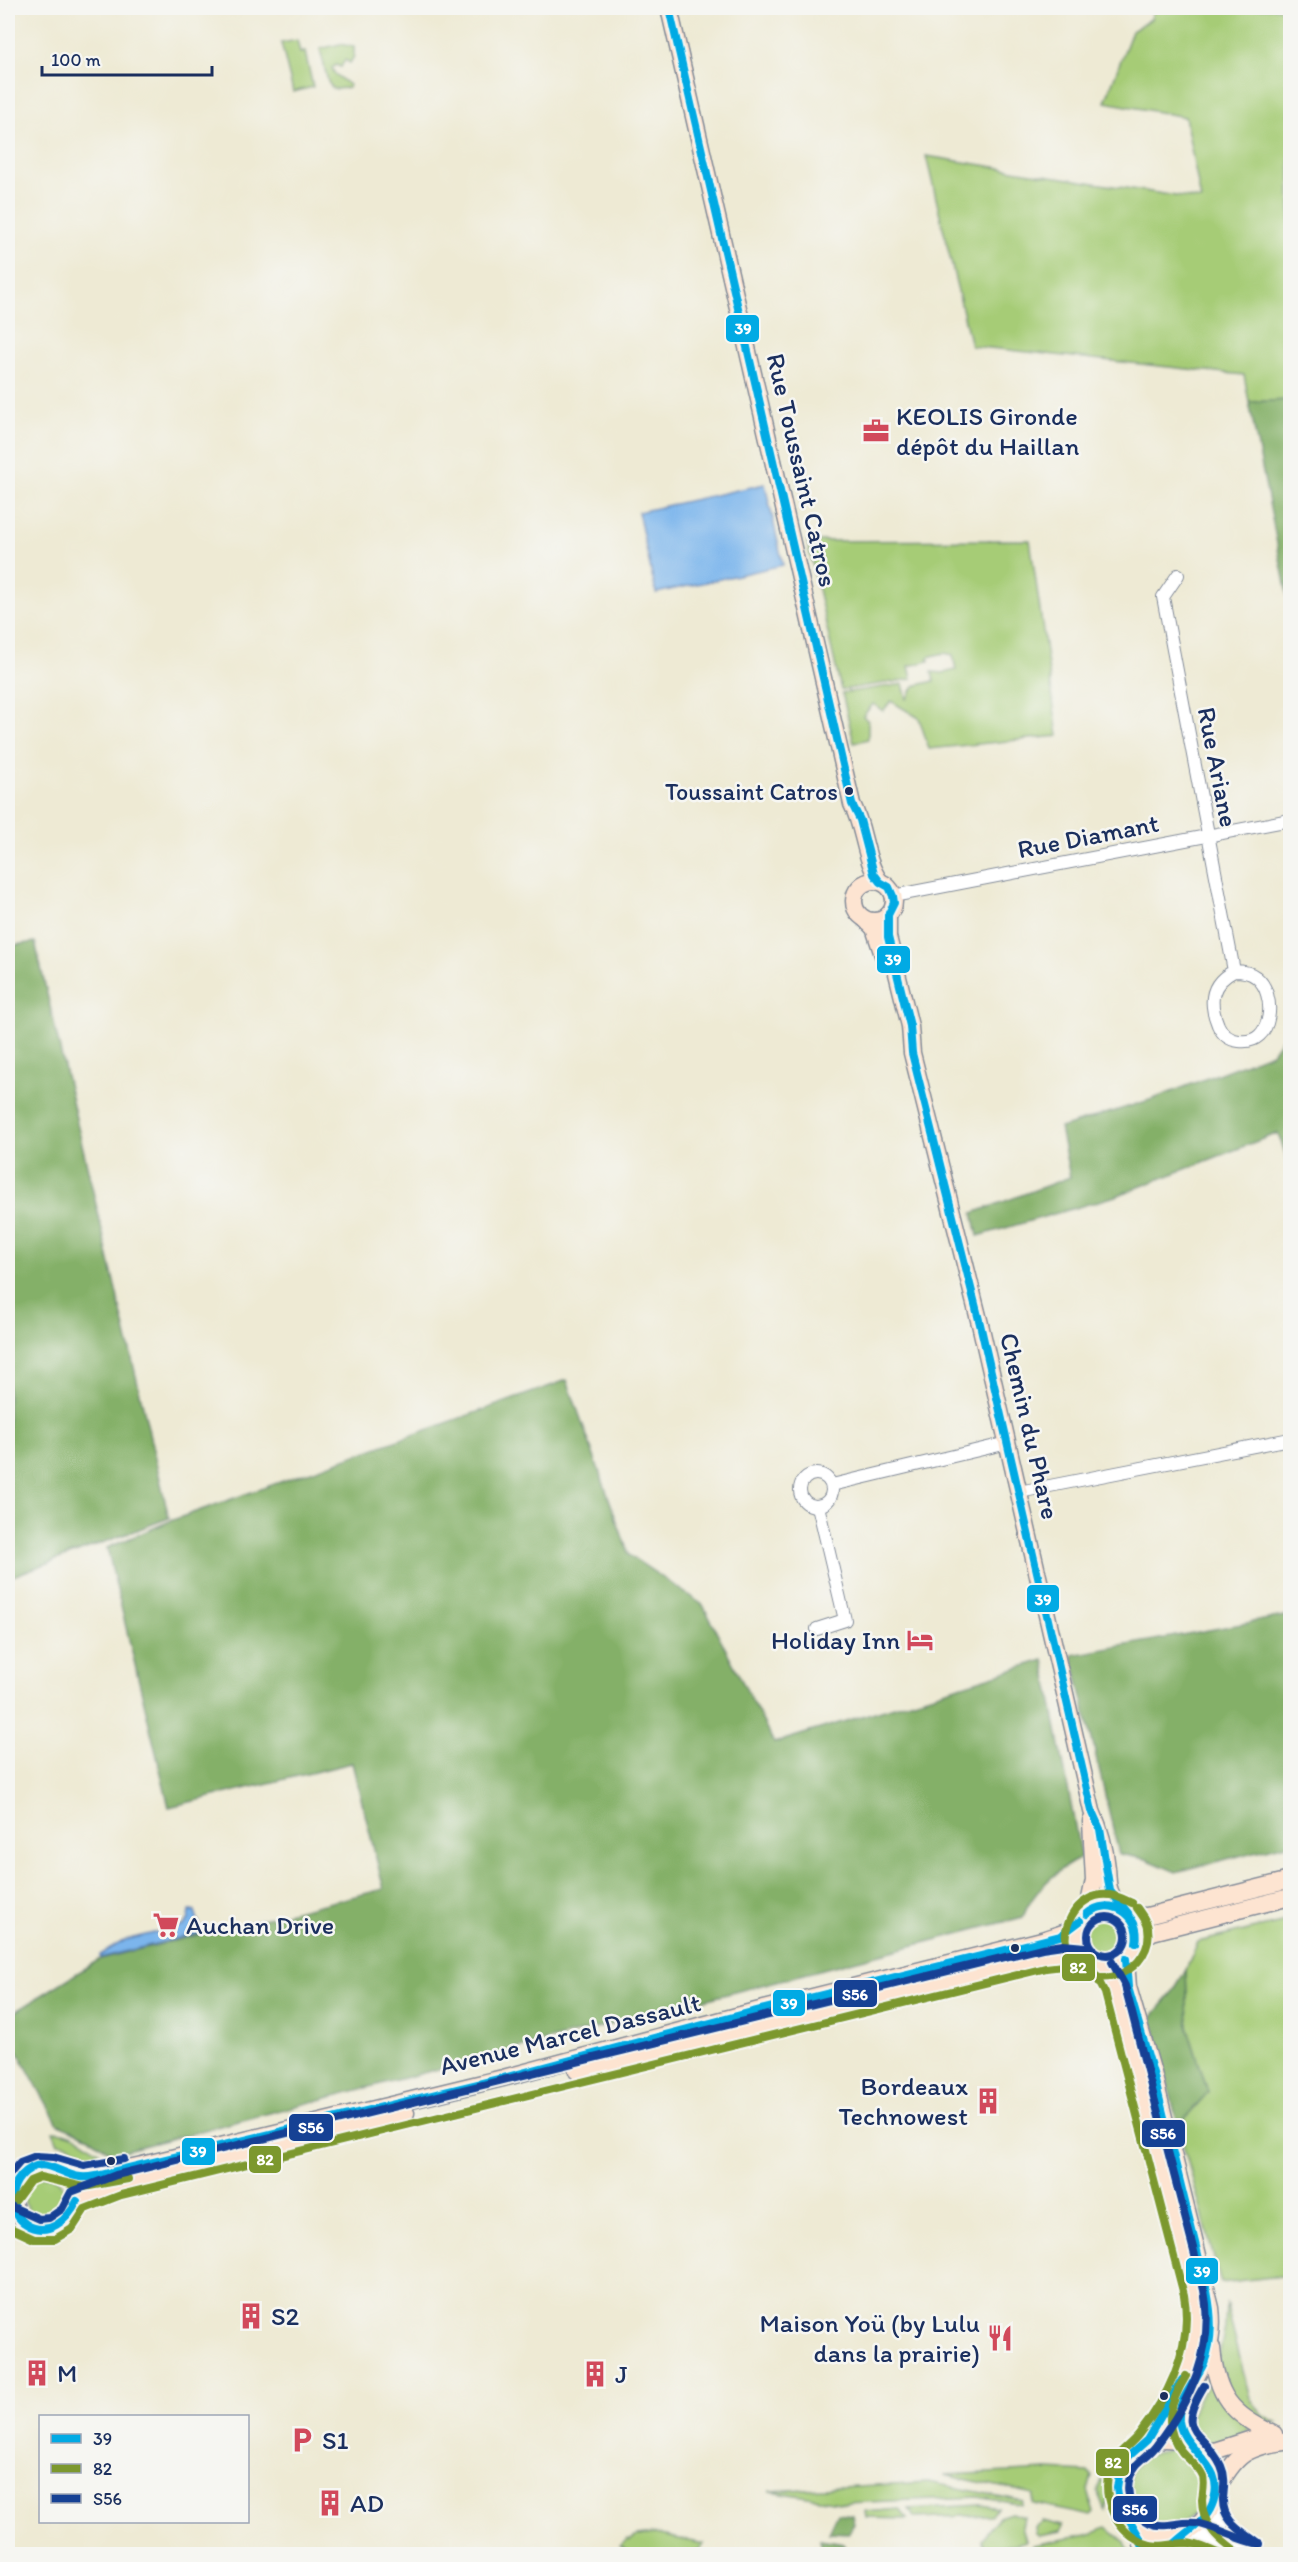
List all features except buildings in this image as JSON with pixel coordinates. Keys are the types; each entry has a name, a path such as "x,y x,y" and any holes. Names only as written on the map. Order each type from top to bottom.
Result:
{"main road":[{"name":"Rue Toussaint Catros","path":"669,8 852,804 860,820 871,864 880,882"},
{"name":"Rue Toussaint Catros","path":"852,804 850,821 861,867 858,888"},
{"path":"868,882 880,882 888,887 893,896 892,909 888,915 878,921 865,919 860,916 854,906 858,888 868,882"},
{"name":"Chemin du Phare","path":"888,915 888,937 910,1026 912,1053"},
{"name":"Chemin du Phare","path":"865,919 874,928 879,940 900,1025 912,1053 1008,1443 1092,1811 1100,1829 1110,1891 1128,1913"},
{"name":"Chemin du Phare","path":"1083,1917 1094,1880 1090,1831 1092,1811"},
{"path":"1290,1880 1147,1916 1128,1913 1118,1907 1107,1905 1096,1907 1083,1917 1077,1928 1077,1943 1084,1957 1092,1963 1113,1966 1152,1932 1290,1897"},
{"path":"1128,1913 1137,1932 1131,1952 1128,1987 1153,2073 1211,2308 1213,2325 1206,2360 1178,2413 1180,2426 1193,2447 1207,2461 1214,2476 1214,2498"},
{"name":"Avenue Marcel Dassault","path":"66,2173 86,2177 142,2165 503,2078 748,2013 1042,1941 1070,1931 1083,1917"},
{"name":"Avenue Marcel Dassault","path":"77,2201 118,2184 675,2047 752,2031 1044,1958 1063,1955 1084,1957"},
{"path":"1102,1966 1115,1989 1141,2082 1198,2312 1198,2335 1193,2357 1145,2444 1126,2460 1118,2478 1117,2494 1125,2514 1136,2526 1158,2536 1185,2533"},
{"path":"41,2165 51,2165 66,2173 76,2191 77,2201 70,2217 56,2227 39,2229 14,2218 15,2210 11,2190 24,2172 41,2165"},
{"path":"1211,2341 1215,2374 1230,2405 1248,2420 1282,2433"},
{"path":"1145,2444 1167,2439 1214,2451 1244,2440 1282,2433"},
{"path":"1165,2554 1185,2533 1202,2521 1231,2465 1241,2455 1261,2446 1290,2441"},
{"path":"1136,2526 1145,2554"}],"street":[{"name":"Rue Ariane","path":"1178,575 1163,597 1234,971"},
{"name":"Rue Diamant","path":"893,896 1290,820"},
{"path":"1234,971 1256,976 1265,989 1269,1022 1264,1032 1250,1041 1234,1040 1226,1036 1216,1020 1213,997 1215,987 1222,977 1234,971"},
{"path":"1019,1492 1290,1439"},
{"path":"832,1485 1008,1443"},
{"path":"809,1475 825,1476 832,1485 829,1500 818,1506 810,1505 800,1494 801,1483 809,1475"},
{"path":"817,1629 845,1620 818,1506"},
{"path":"1214,2498 1223,2532 1255,2553"},
{"path":"1185,2533 1206,2536 1245,2552 1255,2553"}],"green space":[{"path":"1154,8 1290,8 1290,400 1249,402 1244,375 971,346 926,156 1201,200 1185,117 1105,102 1132,31 1151,19"},
{"path":"297,40 300,53 305,52 313,87 293,92 281,43"},
{"path":"340,44 354,47 354,56 350,63 345,60 341,67 336,65 332,68 335,74 349,85 349,88 333,89 328,82 320,49"},
{"path":"1290,400 1290,609 1249,402"},
{"path":"1030,540 1058,736 929,749 919,718 891,701 883,711 873,704 863,716 868,721 868,739 854,743 842,693 903,684 907,699 914,686 934,681 932,672 944,673 956,670 953,655 944,653 928,657 929,661 909,666 912,679 841,690 807,541"},
{"path":"35,942 169,1518 8,1578 8,946"},
{"path":"1290,1027 1290,1167 1278,1133 1116,1196 978,1236 973,1213 1070,1177 1060,1128 1153,1099 1272,1053"},
{"path":"567,1380 629,1555 703,1605 774,1743 1044,1660 1081,1858 1063,1868 1046,1882 1032,1899 1023,1917 112,2154 90,2137 58,2124 8,2034 8,2016 100,1959 384,1889 352,1763 169,1807 107,1548 170,1521"},
{"path":"1290,1615 1290,1843 1176,1872 1146,1859 1119,1854 1072,1655"},
{"path":"1106,1913 1121,1920 1128,1935 1121,1950 1106,1957 1091,1950 1084,1935 1091,1920"},
{"path":"1290,1920 1290,2275 1221,2283 1178,2126 1208,2092 1188,2029 1186,1970 1198,1942"},
{"path":"1186,1970 1188,2029 1208,2092 1178,2126 1152,2017 1170,1996"},
{"path":"53,2131 74,2135 103,2155 95,2162 74,2146 58,2143"},
{"path":"45,2176 60,2182 66,2197 60,2212 45,2218 30,2212 24,2197 30,2182"},
{"path":"1226,2303 1250,2398 1263,2415 1277,2422 1259,2424 1235,2408 1218,2360 1225,2328"},
{"path":"1210,2370 1249,2430 1217,2442 1201,2440 1194,2436 1188,2428 1190,2414 1209,2381 1206,2379"},
{"path":"1167,2450 1182,2453 1194,2461 1202,2473 1205,2488 1202,2503 1194,2515 1182,2523 1167,2526 1152,2523 1140,2515 1132,2503 1129,2488 1132,2473 1140,2461 1152,2453"},
{"path":"1048,2470 1088,2472 1092,2477 1088,2490 1095,2513 1092,2516 1033,2504 1034,2494 945,2475"},
{"path":"1101,2480 1109,2490 1105,2510 1097,2491"},
{"path":"928,2482 1023,2501 1022,2505 978,2497 845,2503 770,2491"},
{"path":"981,2505 998,2508 990,2515 916,2518 908,2509"},
{"path":"899,2509 908,2519 866,2518 865,2512"},
{"path":"838,2513 852,2515 854,2524 848,2533 829,2532"},
{"path":"1011,2513 1024,2517 1022,2527 1026,2541 994,2549 984,2546 981,2539 999,2517"},
{"path":"1042,2521 1062,2526 1061,2532 1039,2536 1036,2534 1035,2527"},
{"path":"1107,2528 1125,2543 1130,2554 1036,2554 1033,2545 1086,2535"},
{"path":"655,2534 704,2544 694,2554 633,2554 621,2546 627,2539 629,2541 637,2536"},
{"path":"820,2539 843,2543 849,2554 823,2554"}],"water":[{"path":"765,484 783,565 656,593 638,512"},
{"path":"190,1911 195,1911 201,1930 199,1933 100,1958 100,1955 125,1940 183,1926 189,1919"}],"transit line":[{"name":"39","path":"669,8 852,804 860,820 874,874 880,882 889,887 893,896 894,903 888,915 888,937 910,1026 912,1053 980,1324 1092,1811 1100,1829 1110,1891 1128,1913"},
{"name":"82","path":"1132,1903 1110,1895 1087,1900 1078,1907 1067,1927 1066,1938 1067,1950 1072,1961 1082,1972 1095,1977 1108,1977 1122,1973 1142,1956 1148,1943 1148,1928 1137,1908"},
{"name":"39","path":"1087,1914 1105,1906 1122,1910 1134,1924 1137,1933 1136,1943"},
{"name":"S56","path":"1107,1917 1121,1922 1126,1936 1121,1950 1107,1955 1093,1950 1088,1936 1093,1922 1107,1917"},
{"name":"39","path":"77,2201 63,2220 56,2225 42,2229 34,2228 21,2220 14,2208 13,2194 15,2185 21,2176 36,2166 44,2165 81,2177 100,2175 503,2078 748,2013 1010,1949 1060,1936 1080,1921"},
{"name":"S56","path":"10,2206 39,2219 49,2218 62,2209 71,2192 116,2175 1042,1948 1063,1945 1085,1947"},
{"name":"39","path":"1126,1959 1128,1987 1153,2073 1207,2291 1211,2318 1207,2354 1201,2370 1184,2398 1179,2421 1188,2442 1210,2469 1215,2479 1216,2491 1212,2505 1203,2519 1165,2554"},
{"name":"S56","path":"1112,1962 1125,1986 1204,2290 1207,2312 1203,2353 1189,2392 1169,2429 1132,2472 1128,2484 1129,2497 1139,2515 1150,2523 1156,2525 1195,2523 1260,2544"},
{"name":"82","path":"8,2227 34,2239 55,2239 72,2229 85,2209 121,2195 1046,1968 1083,1967"},
{"name":"82","path":"1094,1972 1105,1993 1184,2295 1186,2314 1182,2351 1169,2386 1150,2419 1113,2462 1108,2479 1109,2500 1117,2520 1124,2529 1141,2542 1158,2546 1190,2543 1220,2554"},
{"name":"S56","path":"8,2176 20,2162 36,2156 53,2157 84,2166 124,2159"},
{"name":"82","path":"16,2200 30,2181 40,2177 84,2187 128,2179"},
{"name":"82","path":"1186,2376 1176,2395 1170,2414 1172,2433 1182,2452 1203,2477 1202,2500 1208,2525 1219,2538 1239,2554"},
{"name":"39","path":"1145,2554 1140,2538 1119,2502 1117,2488 1119,2475 1129,2456 1147,2440 1182,2380"},
{"name":"S56","path":"1204,2386 1195,2403 1191,2424 1223,2470 1223,2499 1226,2514 1235,2525 1259,2544"}],"place":[{"name":"KEOLIS Gironde dépôt du Haillan","path":"876,431"},
{"name":"Toussaint Catros","path":"849,791"},
{"name":"Holiday Inn","path":"920,1640"},
{"name":"Auchan Drive","path":"166,1925"},
{"name":"Bordeaux Technowest","path":"988,2101"},
{"name":"S2","path":"251,2316"},
{"name":"Maison Yoü (by Lulu dans la prairie)","path":"1000,2338"},
{"name":"M","path":"37,2373"},
{"name":"J","path":"595,2374"},
{"name":"S1","path":"302,2440"},
{"name":"AD","path":"330,2503"}]}
